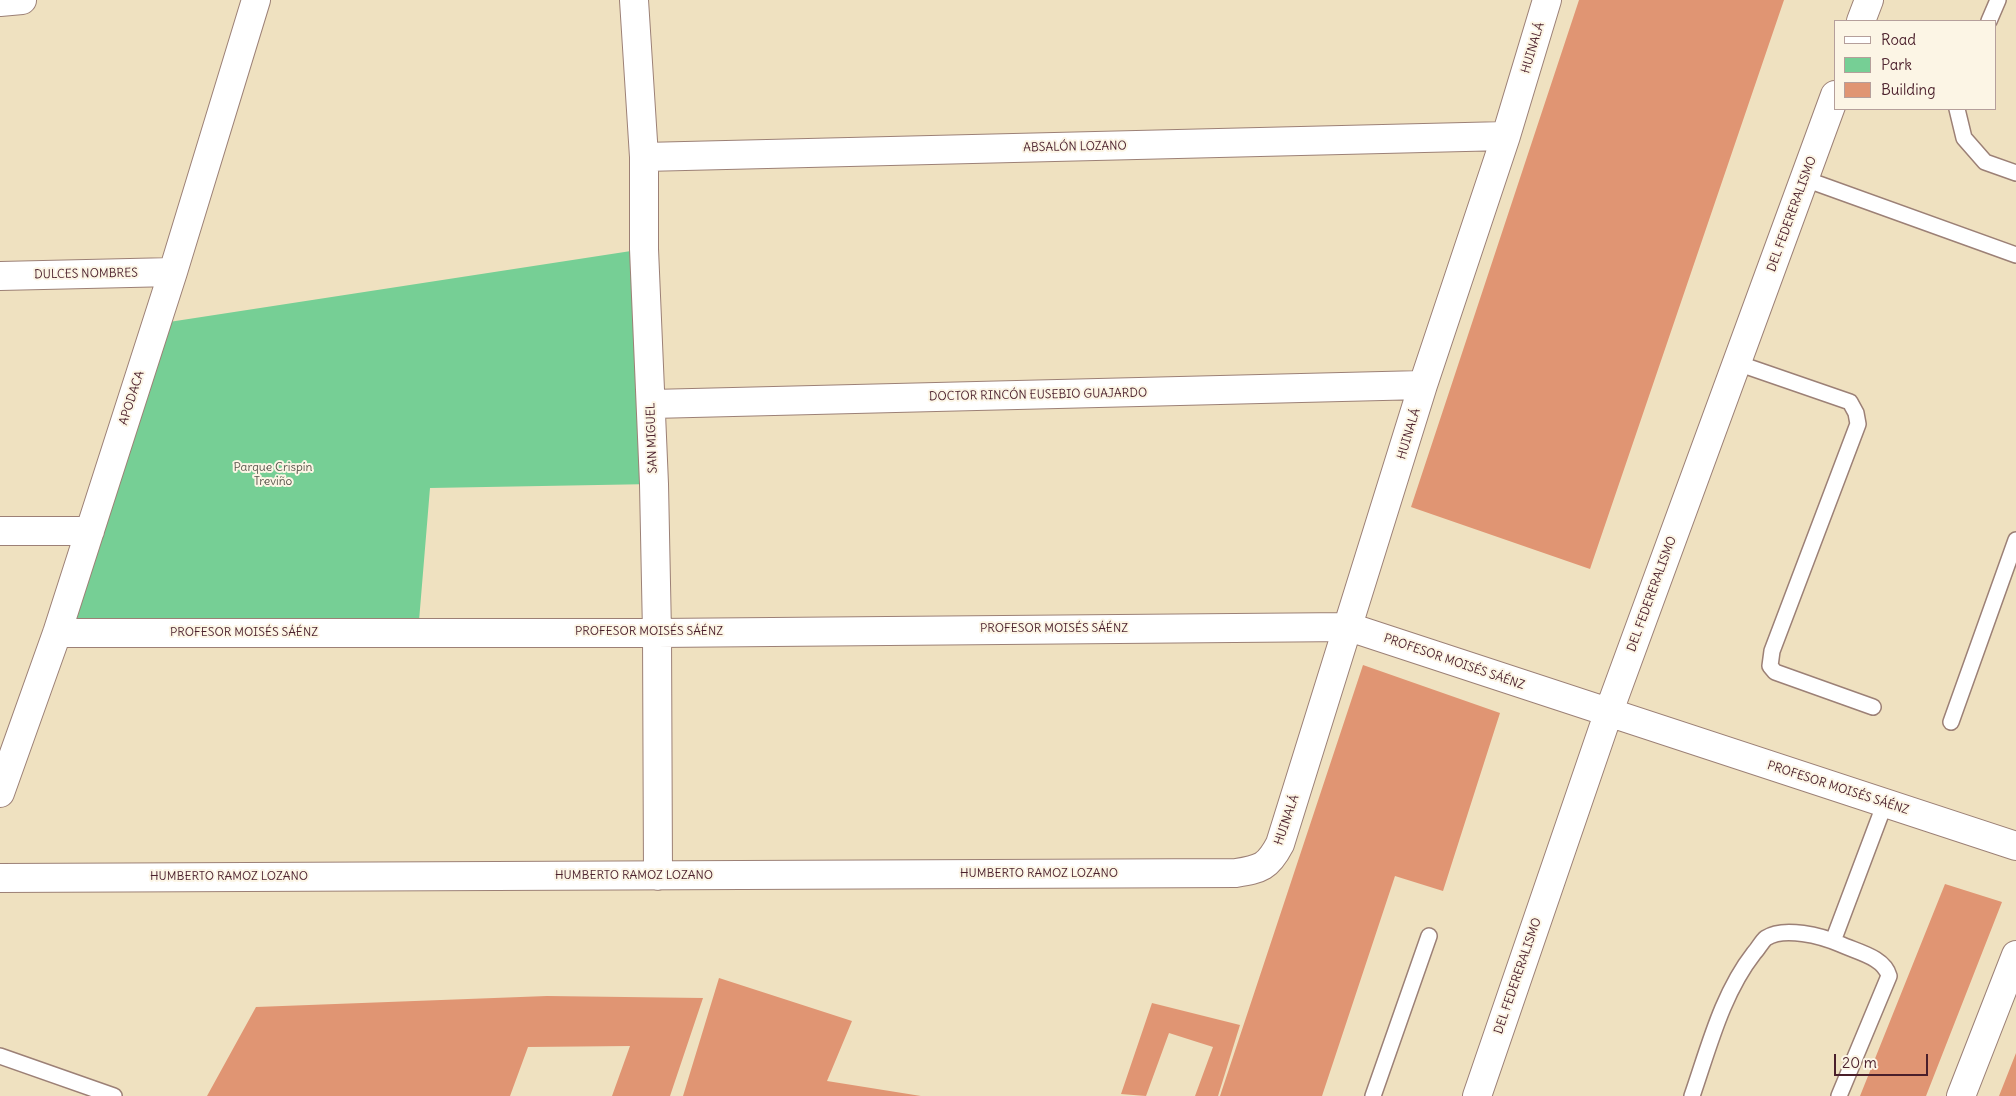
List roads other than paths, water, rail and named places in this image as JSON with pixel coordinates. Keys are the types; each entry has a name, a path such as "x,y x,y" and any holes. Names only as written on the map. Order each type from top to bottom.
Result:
{"street":[{"path":"0,2 22,0"},
{"name":"APODACA","path":"2,778 57,633 173,272 256,0"},
{"name":"SAN MIGUEL","path":"634,0 644,157 644,249 652,404 657,633 658,876"},
{"name":"HUINALÁ","path":"1266,865 1280,844 1423,386 1506,136 1548,0"},
{"path":"1861,20 1869,0"},
{"name":"DEL FEDERERALISMO","path":"1477,1096 1608,714 1834,98"},
{"name":"ABSALÓN LOZANO","path":"644,157 1506,136"},
{"name":"DULCES NOMBRES","path":"0,276 173,272"},
{"name":"DOCTOR RINCÓN EUSEBIO GUAJARDO","path":"652,404 1423,386"},
{"path":"0,531 90,531"},
{"name":"PROFESOR MOISÉS SÁÉNZ","path":"57,633 657,633 1349,627 1608,714 2016,846"},
{"name":"HUMBERTO RAMOZ LOZANO","path":"0,878 1236,873 1254,870 1266,865"},
{"path":"1960,1096 2016,955"}],"lane":[{"path":"1990,20 1998,0"},
{"path":"1957,110 1964,138 1985,162 2016,172"},
{"path":"1805,179 2016,255"},
{"path":"1737,363 1850,402 1856,413 1858,424 1772,651 1770,666 1775,672 1873,707"},
{"path":"1951,722 2016,540"},
{"path":"1833,941 1885,803"},
{"path":"1692,1096 1728,996 1745,965 1767,938 1794,931 1833,941 1882,963 1889,976 1839,1096"},
{"path":"1373,1096 1429,936"},
{"path":"0,1056 81,1090 114,1096"}],"park label":[{"name":"Parque Crispín Treviño","path":"273,475"}]}
